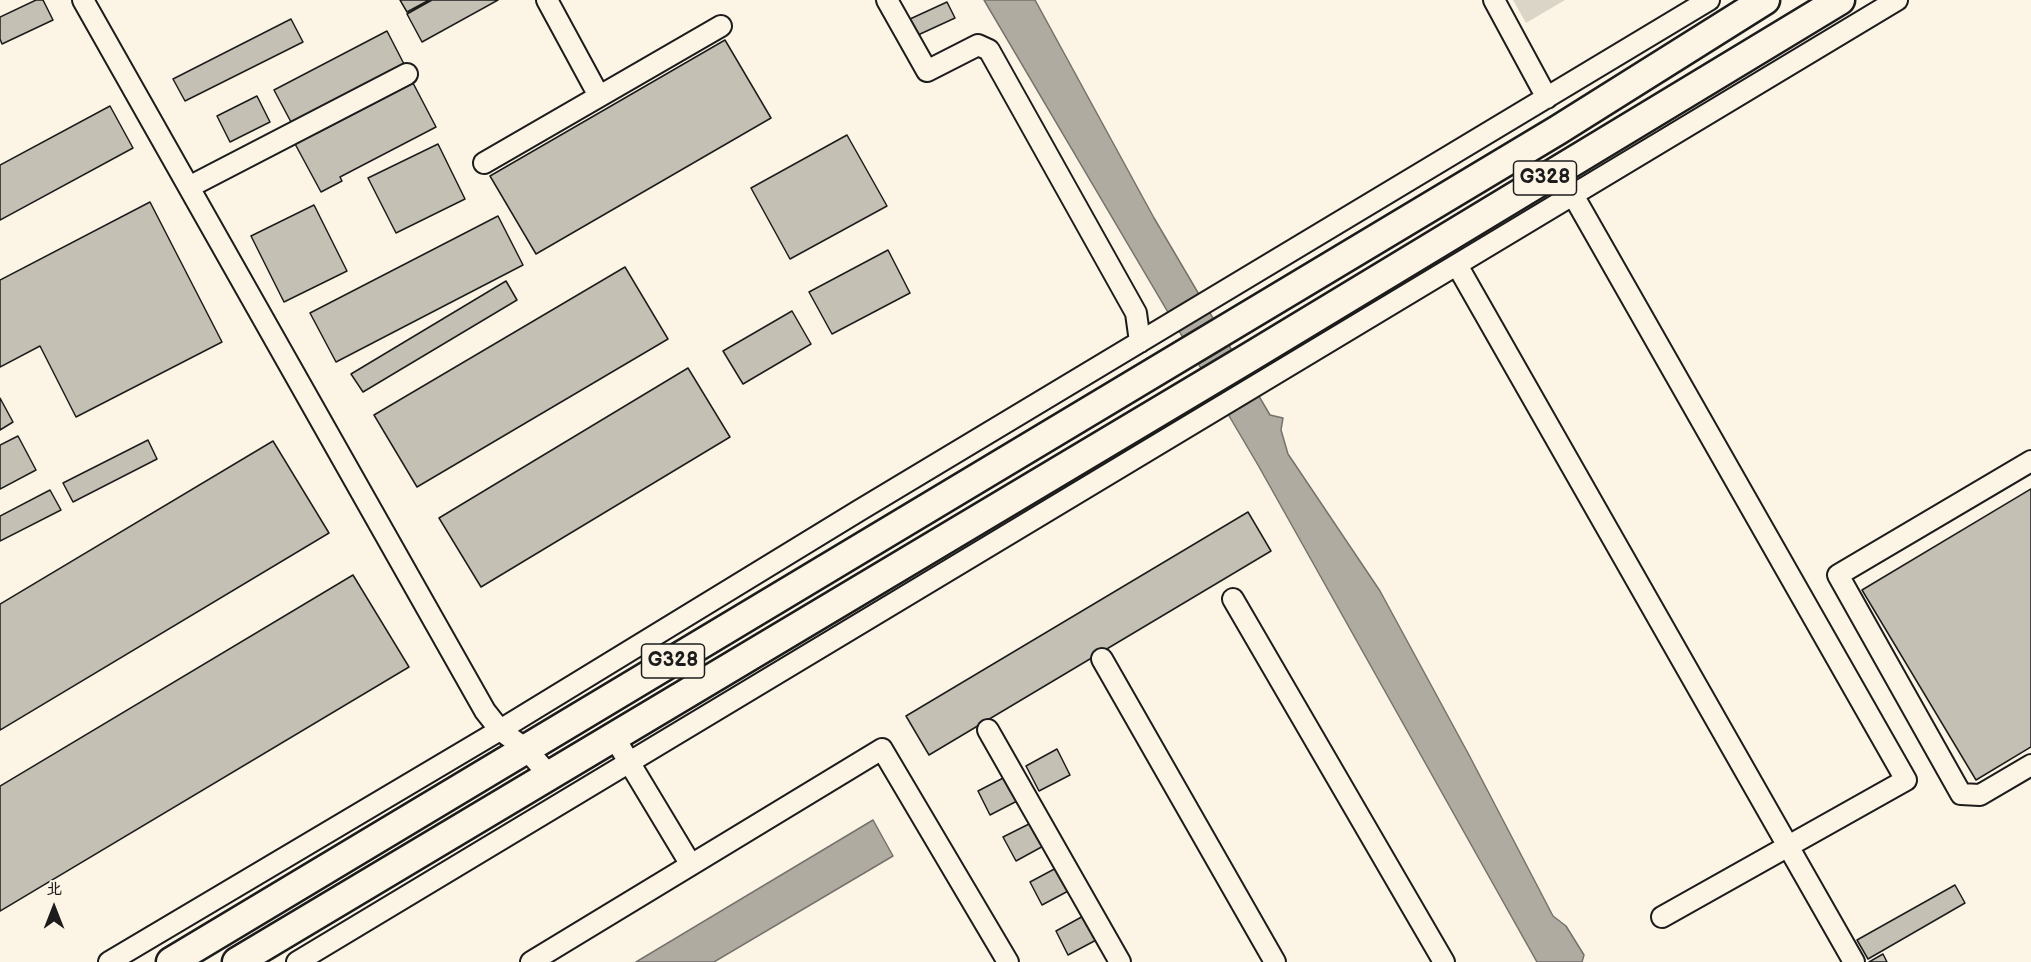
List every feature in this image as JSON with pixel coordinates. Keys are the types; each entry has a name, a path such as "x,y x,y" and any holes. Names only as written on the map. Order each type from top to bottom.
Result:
{"highway":[{"name":"G328","path":"171,962 1558,130 1765,0"},
{"name":"G328","path":"237,962 1250,357 1840,0"}],"street":[{"path":"83,0 485,711 500,730 526,749 549,775"},
{"path":"547,0 599,96"},
{"path":"887,0 927,70 978,45 989,50 1136,313 1140,342"},
{"path":"1494,0 1547,98"},
{"path":"109,962 500,730 860,510 1709,0"},
{"path":"297,962 1897,0"},
{"path":"484,163 721,26"},
{"path":"189,187 407,74"},
{"path":"1573,195 1906,780 1662,917"},
{"path":"1457,265 1854,962"},
{"path":"2031,461 1838,575 1961,794 1980,795 2031,765"},
{"path":"1233,599 1444,962"},
{"path":"1102,659 1275,962"},
{"path":"988,730 1120,962"},
{"path":"614,737 691,865"},
{"path":"531,962 882,749 1008,962"}],"shaded area":[{"path":"984,0 1035,0 1154,218 1270,415 1283,418 1281,430 1288,454 1380,591 1553,916 1566,926 1584,955 1582,962 1537,962 1258,465"},
{"path":"1513,0 1565,0 1526,23"},
{"path":"873,820 893,856 714,962 636,962"}],"building":[{"path":"36,0 43,0 53,20 2,44 0,17"},
{"path":"400,0 429,0 407,12"},
{"path":"432,0 498,0 422,42 407,14"},
{"path":"947,2 955,18 918,35 910,19"},
{"path":"291,19 303,42 185,101 173,79"},
{"path":"387,31 404,64 291,122 274,90"},
{"path":"725,40 771,118 536,254 490,176"},
{"path":"413,83 436,127 340,177 342,181 321,192 294,142 316,130 317,133"},
{"path":"257,96 270,122 230,142 217,116"},
{"path":"110,106 133,148 0,220 0,165"},
{"path":"847,135 887,206 790,259 751,188"},
{"path":"438,144 465,199 396,233 368,178"},
{"path":"150,202 222,342 76,417 40,346 0,367 0,280"},
{"path":"314,205 347,271 284,302 251,236"},
{"path":"498,216 523,265 336,362 310,313"},
{"path":"888,250 910,293 832,334 809,292"},
{"path":"625,267 668,339 417,487 374,415"},
{"path":"506,281 517,300 363,392 351,374"},
{"path":"792,311 811,344 743,384 723,351"},
{"path":"688,368 730,437 481,587 439,518"},
{"path":"0,398 13,422 0,430"},
{"path":"18,436 36,470 0,489 0,445"},
{"path":"148,440 157,459 73,502 63,483"},
{"path":"273,441 329,533 0,730 0,604"},
{"path":"2031,489 2031,747 1976,780 1862,590"},
{"path":"50,490 61,510 0,541 0,516"},
{"path":"1248,512 1271,551 929,755 906,716"},
{"path":"353,575 409,667 0,911 0,786"},
{"path":"1057,749 1070,775 1039,791 1026,766"},
{"path":"1009,775 1021,799 990,815 978,791"},
{"path":"1035,821 1047,844 1016,861 1003,837"},
{"path":"1060,866 1072,889 1042,905 1030,882"},
{"path":"1955,885 1965,903 1868,959 1857,940"},
{"path":"1087,914 1100,938 1068,955 1056,931"},
{"path":"1883,954 1887,962 1869,962"}]}
